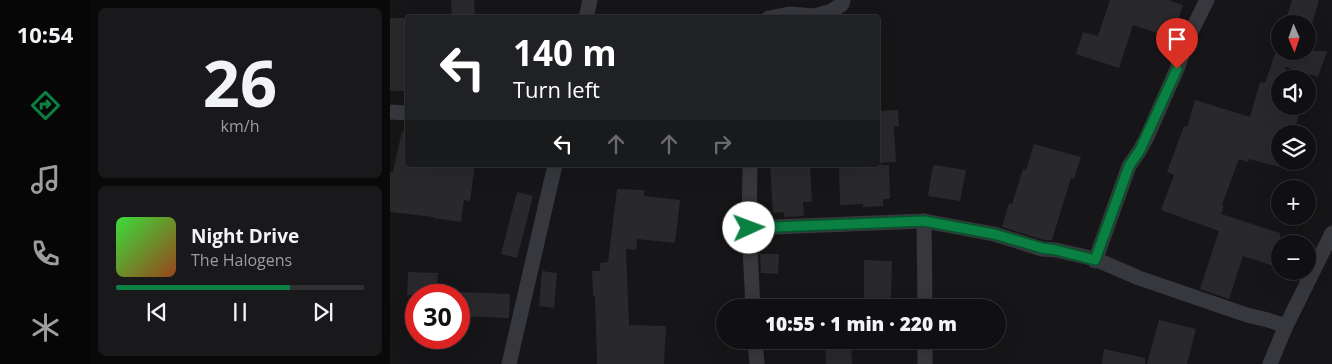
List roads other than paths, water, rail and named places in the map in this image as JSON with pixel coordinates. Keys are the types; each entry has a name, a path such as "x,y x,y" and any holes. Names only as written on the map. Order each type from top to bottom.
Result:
{"street":[{"path":"587,15 590,0"},
{"path":"818,15 832,11 842,4 844,0"},
{"path":"1095,260 1129,166 1146,139 1206,0"},
{"path":"784,15 802,15"},
{"path":"390,112 405,113"},
{"path":"508,364 555,167"},
{"path":"750,167 749,228 753,299"},
{"path":"924,221 925,299"},
{"path":"749,228 924,221 994,234 1042,248 1095,260 1139,278 1247,315 1274,322 1285,328"},
{"path":"1270,364 1285,328 1332,233"},
{"path":"756,349 757,364"},
{"path":"925,349 925,364"}]}
